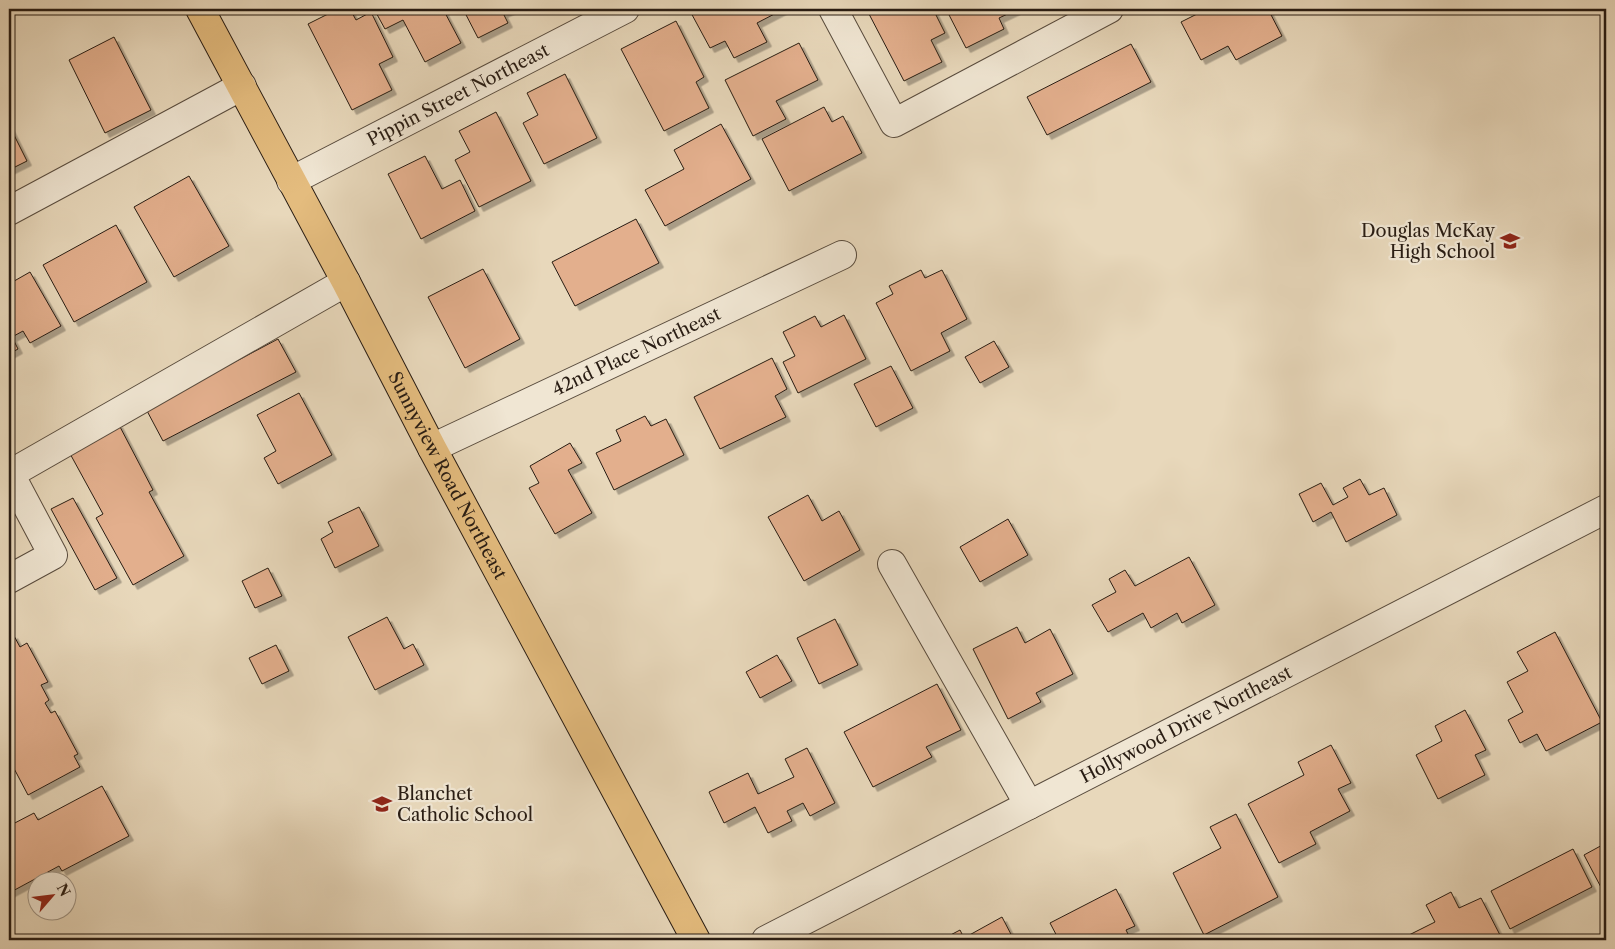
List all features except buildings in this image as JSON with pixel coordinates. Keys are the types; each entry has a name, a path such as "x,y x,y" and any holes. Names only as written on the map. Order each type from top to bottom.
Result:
{"main road":[{"name":"Sunnyview Road Northeast","path":"200,9 346,282 432,448 696,940"}],"street":[{"name":"Pippin Street Northeast","path":"291,181 625,9"},
{"path":"833,9 894,123 1109,9"},
{"path":"9,211 242,86"},
{"name":"42nd Place Northeast","path":"432,448 842,255"},
{"path":"9,579 53,555 10,474 346,282"},
{"name":"Hollywood Drive Northeast","path":"766,940 1606,509"},
{"path":"892,564 1030,805"}],"place":[{"name":"Douglas McKay High School","path":"1510,241"},
{"name":"Blanchet Catholic School","path":"382,804"}]}
